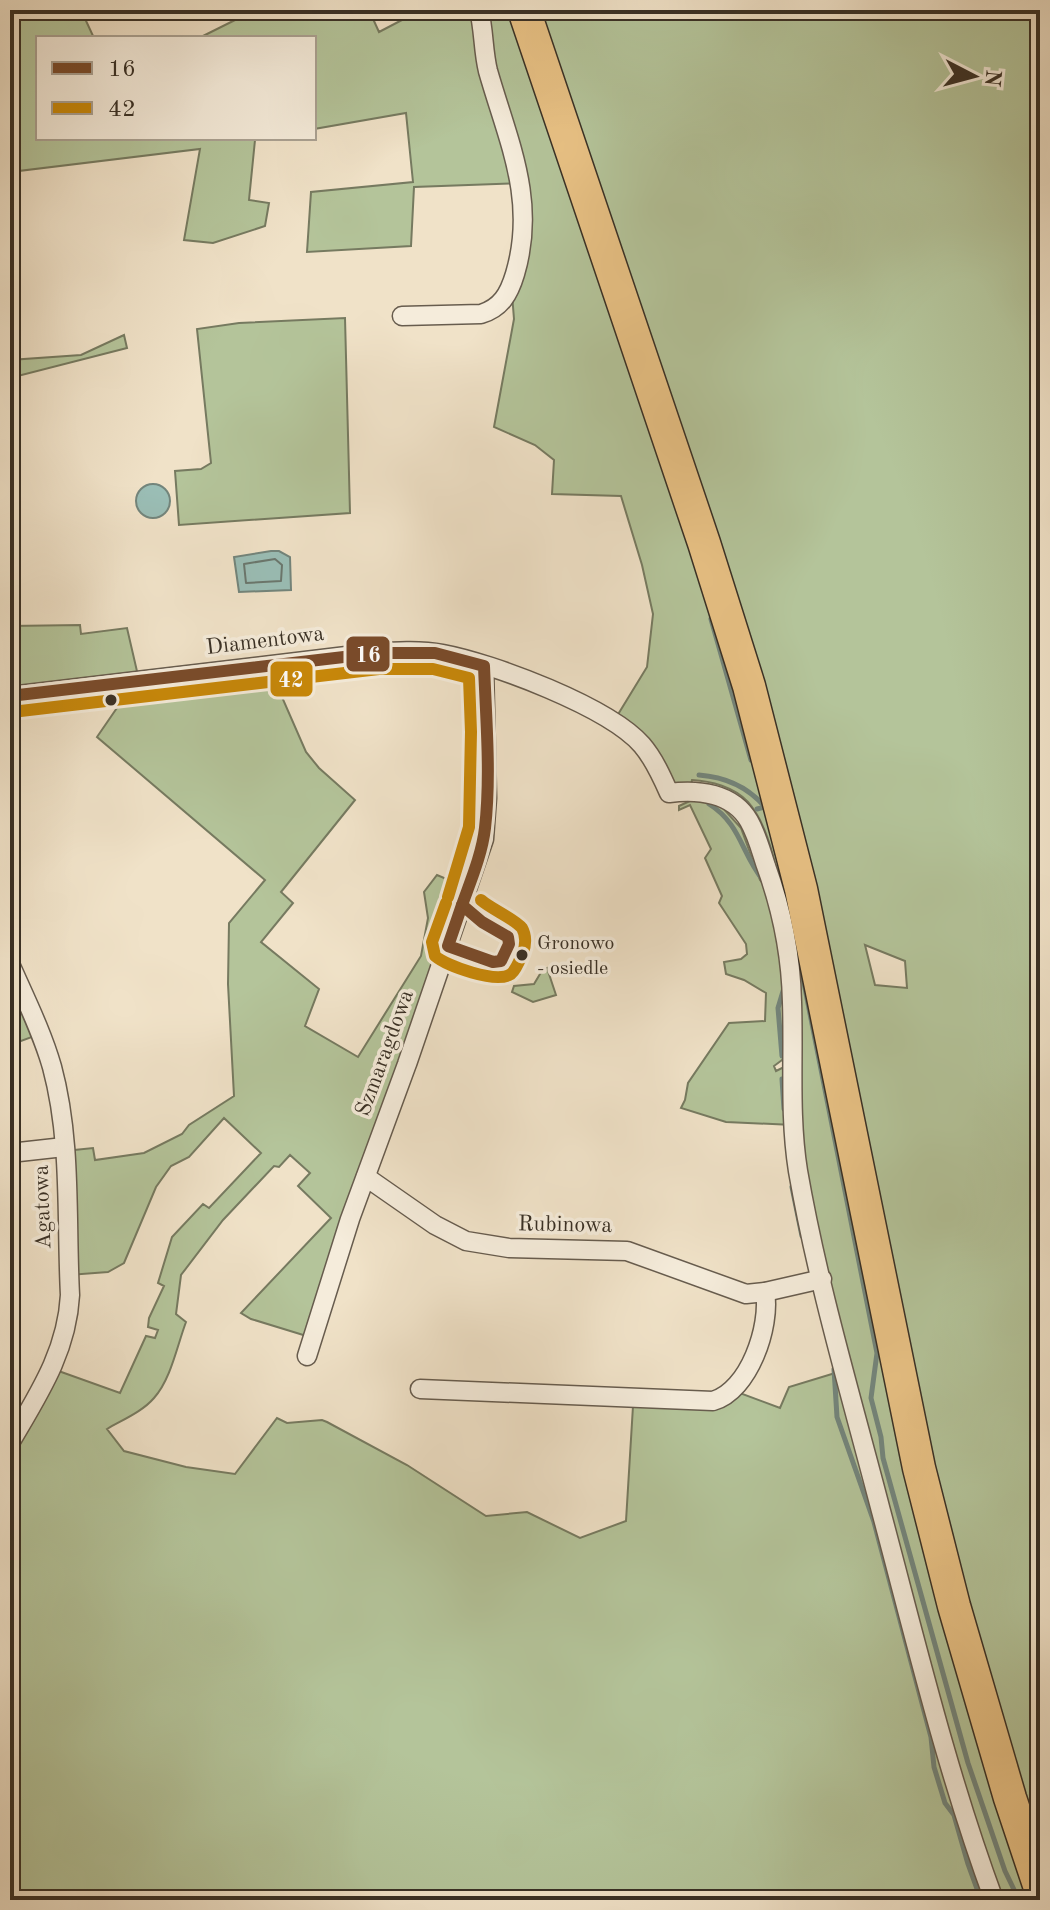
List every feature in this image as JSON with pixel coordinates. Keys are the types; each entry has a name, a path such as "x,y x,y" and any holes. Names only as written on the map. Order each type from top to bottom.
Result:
{"highway":[{"path":"524,10 695,515 749,686 801,889 919,1468 958,1620 1040,1888"}],"street":[{"path":"402,316 481,314 491,311 504,298 520,256 524,209 520,173 487,67 479,10"},
{"name":"Diamentowa","path":"10,696 378,653 435,653 484,666 580,703 614,721 643,747 669,793 702,792 737,807 749,822 778,898 790,966 793,1125 797,1167 822,1279"},
{"name":"Szmaragdowa","path":"307,1356 484,839 487,798 484,666"},
{"name":"Agatowa","path":"10,964 52,1067 62,1120 68,1319 53,1369 16,1420 10,1443"},
{"path":"10,1153 64,1147"},
{"name":"Rubinowa","path":"366,1177 446,1232 472,1243 518,1249 627,1251 746,1294 822,1279"},
{"path":"822,1279 942,1743 994,1900"},
{"path":"420,1389 713,1401 732,1392 743,1377 766,1324 765,1292"}],"green space":[{"path":"10,10 81,10 93,36 36,36 36,140 255,140 249,200 269,203 265,226 213,243 184,240 200,149 10,172"},
{"path":"255,10 369,10 379,32 421,10 511,10 674,493 741,709 1033,1900 10,1900 10,1443 53,1369 120,1393 146,1336 155,1338 158,1330 148,1327 149,1318 164,1286 158,1283 172,1237 203,1204 209,1208 261,1153 224,1118 189,1157 171,1166 156,1187 124,1263 108,1272 69,1275 65,1151 93,1148 95,1160 144,1153 182,1134 189,1125 234,1096 228,984 229,923 265,880 97,737 121,702 119,683 10,696 10,626 80,625 81,634 127,628 139,680 268,665 306,752 355,800 281,892 293,903 261,942 319,989 305,1026 358,1057 421,956 428,918 424,892 437,875 468,888 313,1338 241,1313 331,1218 298,1186 310,1173 290,1155 279,1167 274,1166 223,1220 181,1275 176,1314 186,1322 165,1381 144,1407 107,1429 124,1451 186,1467 235,1474 277,1418 287,1423 322,1420 407,1465 486,1516 527,1512 580,1538 626,1521 633,1406 710,1409 740,1393 780,1408 789,1387 845,1370 793,1125 726,1122 681,1108 688,1083 729,1023 765,1021 766,993 726,974 724,962 741,959 747,954 746,944 719,903 722,896 705,858 711,849 690,805 679,810 679,806 692,800 707,800 722,807 741,828 760,880 768,889 780,929 786,1057 774,1066 776,1071 792,1067 785,928 773,855 762,825 748,802 722,786 692,780 690,791 669,793 614,721 647,667 653,614 621,496 552,494 554,460 535,445 494,427 514,319 512,294 526,183 414,187 411,246 307,252 311,192 413,182 406,113 316,129 316,36 203,36"},
{"path":"535,10 1040,10 1040,1845 944,1519 851,1062","holes":["865,945 905,961 907,988 875,985"]},
{"path":"345,318 350,513 179,525 175,471 201,469 211,463 197,329 239,323"},
{"path":"124,335 127,348 10,378 10,360 81,355"},
{"path":"10,964 32,1037 10,1045"},
{"path":"547,968 556,995 533,1002 512,992 514,986 534,984 543,969"}],"water":[{"path":"153,484 165,489 170,501 165,513 153,518 141,513 136,501 141,489"},
{"path":"279,551 290,557 291,590 239,592 234,557"}],"waterway":[{"path":"711,619 751,760"},
{"path":"699,775 718,778 744,789 765,807 757,809"},
{"path":"709,804 728,821 763,880"},
{"path":"780,870 789,911"},
{"path":"801,968 877,1353 871,1398 883,1458 968,1763 1005,1871 1019,1900"},
{"path":"782,1056 778,1008 784,988"},
{"path":"782,1079 784,1109"},
{"path":"792,1187 802,1236"},
{"path":"834,1369 837,1417 874,1522 931,1737 934,1767 945,1803 954,1815 981,1900"}],"transit line":[{"name":"16","path":"10,696 378,653 435,653 484,666 487,808 479,857 462,905"},
{"name":"42","path":"12,712 379,669 433,669 469,678 469,827 448,897"},
{"name":"42","path":"446,903 432,942 435,956 472,972 504,977 511,974 518,964 525,946 524,934 519,925 481,900"},
{"name":"16","path":"462,905 482,922 508,937 509,944 501,961 493,962 448,946 462,905"}],"place":[{"name":"Gronowo - osiedle","path":"522,955"}]}
